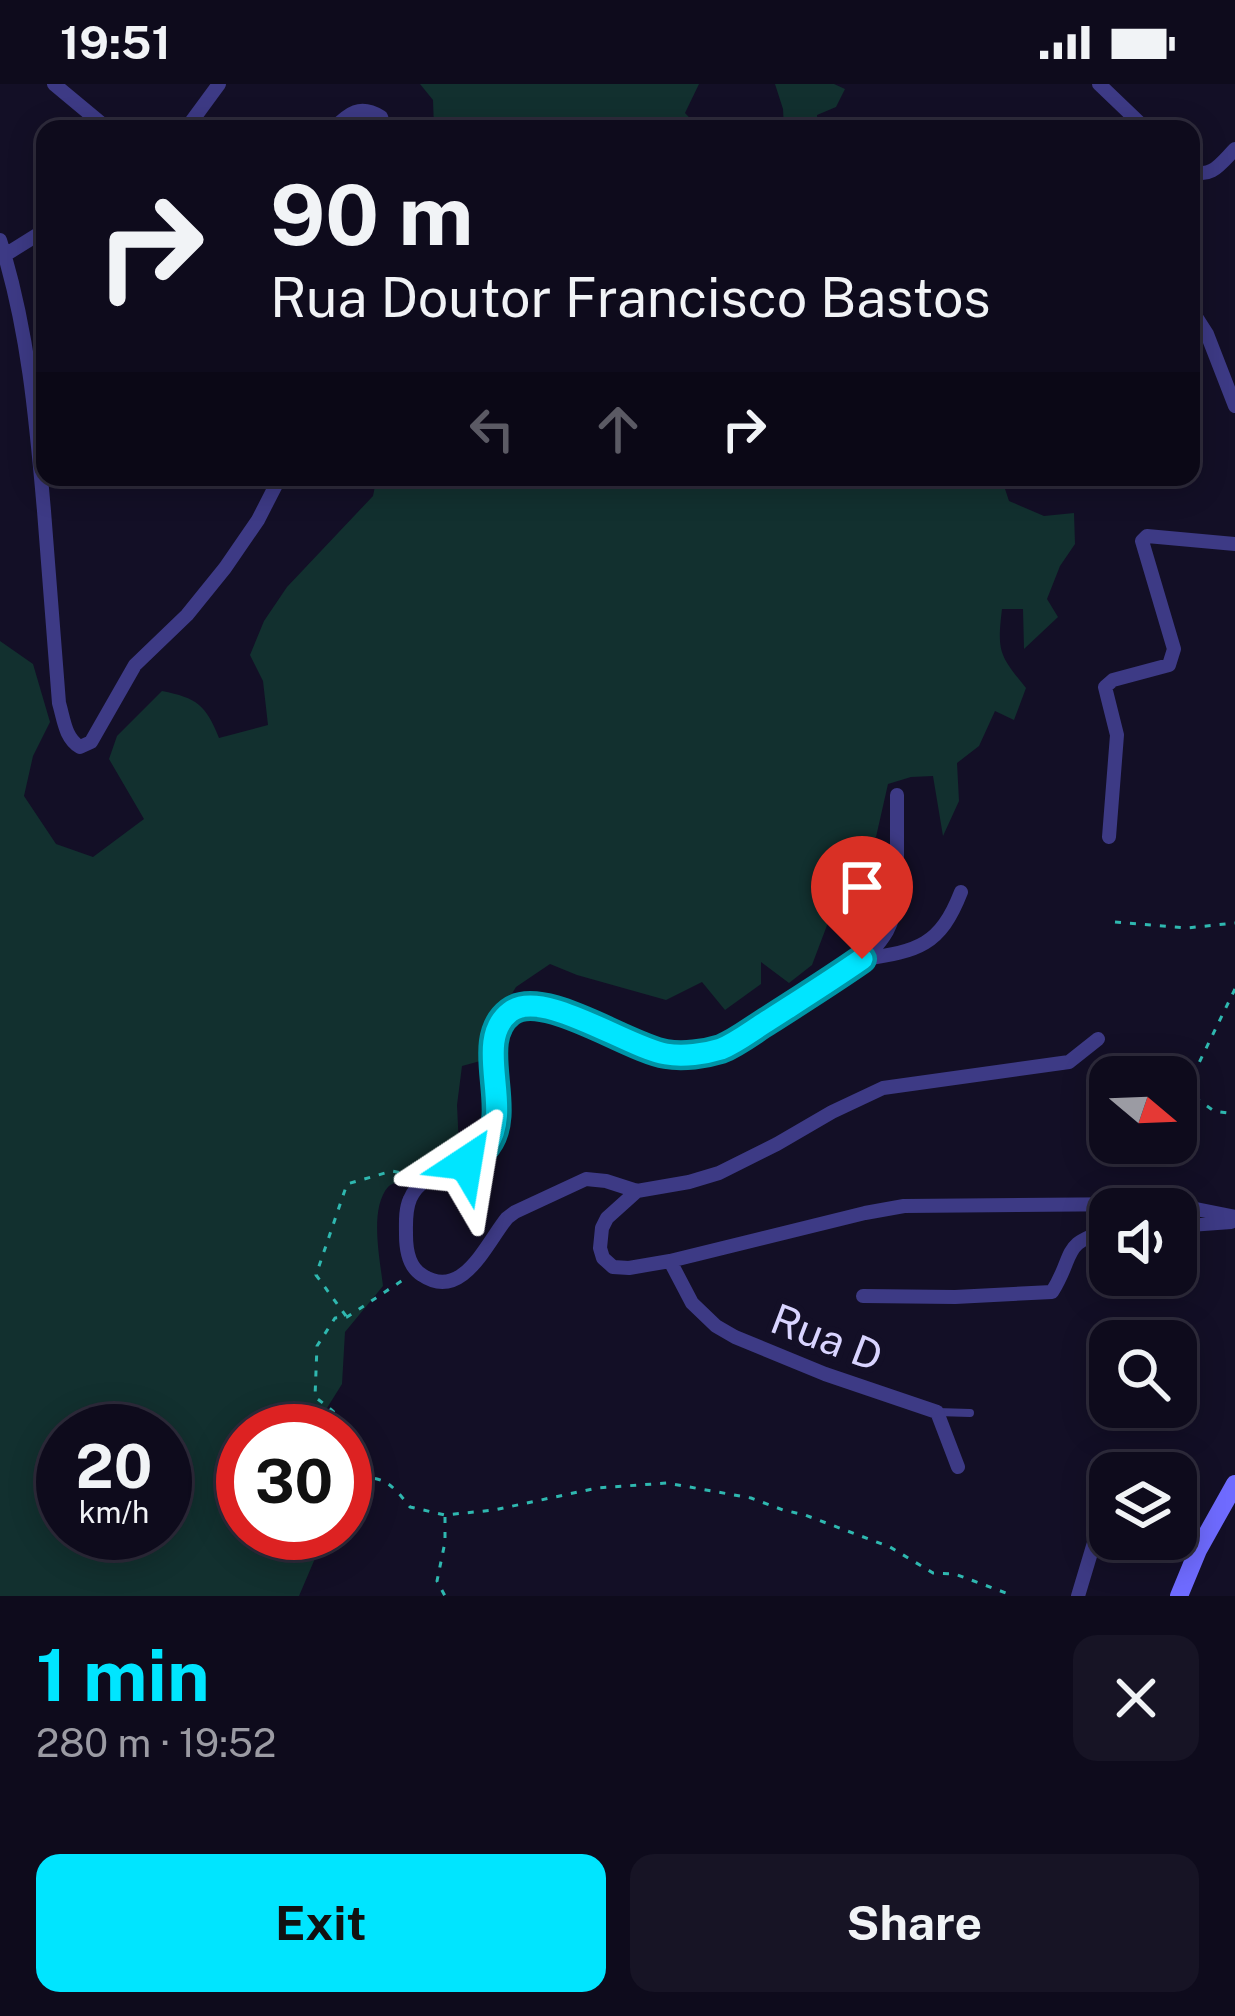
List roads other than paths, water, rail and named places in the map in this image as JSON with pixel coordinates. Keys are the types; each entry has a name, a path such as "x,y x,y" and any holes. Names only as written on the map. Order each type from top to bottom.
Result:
{"main road":[{"path":"1179,1596 1235,1484"}],"street":[{"path":"54,84 97,120"},
{"path":"193,120 219,84"},
{"path":"1099,84 1137,120"},
{"path":"342,120 362,110 382,120"},
{"path":"1200,174 1212,172 1235,149"},
{"path":"36,234 2,247 36,397"},
{"path":"1200,323 1235,406"},
{"path":"45,486 59,703 65,726 80,747 91,742 136,665 187,615 225,568 275,486"},
{"path":"1109,837 1117,735 1105,687 1113,680 1168,665 1174,649 1141,545 1147,536 1235,544"},
{"path":"897,795 895,912 887,932 862,959 725,1047 698,1054 667,1054 531,1005 502,1020 494,1040 497,1115 490,1141 466,1163 416,1188 410,1198 406,1243 416,1271 440,1283 453,1283 469,1270 507,1218 586,1179 637,1191 689,1182 718,1173 883,1088 1069,1062 1098,1039"},
{"path":"862,959 902,953 929,941 946,926 961,892"},
{"path":"637,1191 607,1218 600,1238 603,1258 619,1269 670,1262 904,1206 1141,1204 1196,1209 1235,1219"},
{"path":"1197,1224 1235,1219"},
{"path":"863,1296 1052,1292 1074,1244 1089,1236"},
{"name":"Rua D","path":"670,1262 692,1304 735,1337 937,1412"},
{"path":"937,1412 958,1467"},
{"path":"1078,1596 1089,1559"}],"lane":[{"path":"937,1412 970,1412"}]}
